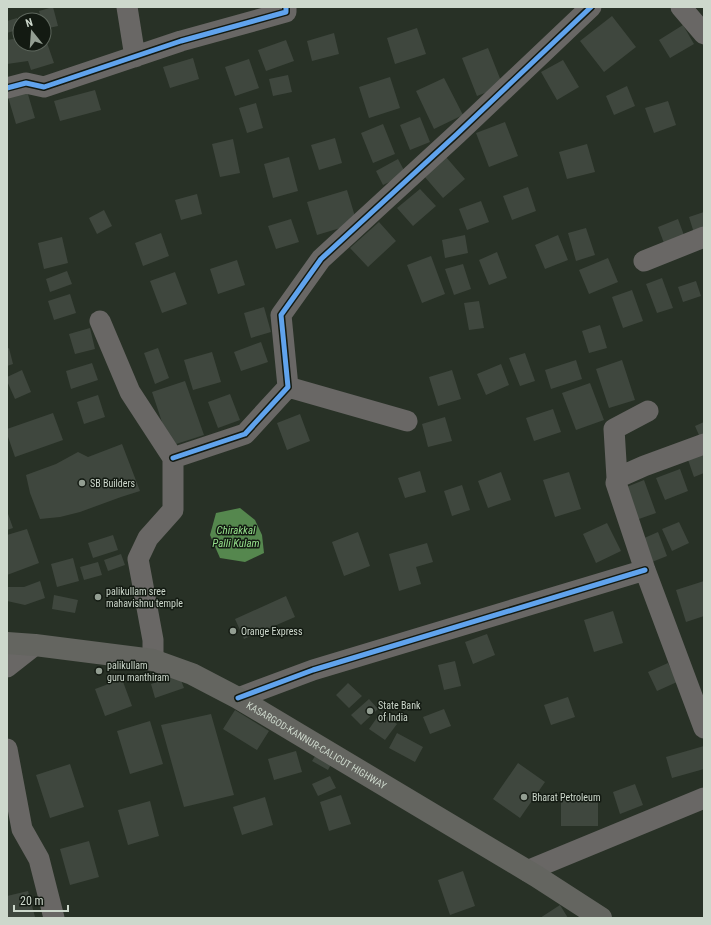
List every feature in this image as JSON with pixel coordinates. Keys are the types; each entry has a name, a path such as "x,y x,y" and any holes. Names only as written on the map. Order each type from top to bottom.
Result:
{"highway":[{"name":"KASARGOD-KANNUR-CALICUT HIGHWAY","path":"7,643 35,645 153,660 192,674 238,698 527,871 601,918"}],"street":[{"path":"127,7 135,57"},
{"path":"7,88 26,84 44,87 181,42 286,12 286,7"},
{"path":"173,458 245,434 288,387 281,315 321,259 457,134 590,7"},
{"path":"681,7 704,34"},
{"path":"644,261 704,237"},
{"path":"100,321 130,392 173,458 173,510 148,538 138,559 153,640 153,660"},
{"path":"288,387 407,421"},
{"path":"648,411 614,429 618,478 616,483 645,570 704,728"},
{"path":"618,478 644,466 704,444"},
{"path":"238,698 313,670 645,570"},
{"path":"7,667 35,645"},
{"path":"7,749 22,829 39,859 54,918"},
{"path":"527,871 704,798"}],"water":[{"name":"Chirakkal Palli Kulam","path":"240,508 255,520 262,535 264,553 245,562 220,558 210,535 216,513"}],"building":[{"path":"53,7 58,26 52,27 52,12 39,11"},
{"path":"612,16 636,47 604,72 580,41"},
{"path":"12,20 12,31 7,33 7,21"},
{"path":"683,25 694,44 670,58 659,40"},
{"path":"417,28 426,54 395,64 387,38"},
{"path":"334,33 339,54 312,61 307,41"},
{"path":"12,39 12,52 50,52 54,63 31,70 28,61 7,64 7,40"},
{"path":"286,40 294,61 266,71 258,50"},
{"path":"488,48 503,86 477,96 462,58"},
{"path":"193,58 199,79 170,88 163,67"},
{"path":"249,59 259,88 235,96 225,67"},
{"path":"563,60 579,87 557,100 541,72"},
{"path":"288,75 292,92 273,96 269,79"},
{"path":"390,77 400,108 369,118 359,87"},
{"path":"444,78 463,115 434,129 416,91"},
{"path":"627,86 635,106 614,115 606,96"},
{"path":"95,90 101,110 60,121 54,101"},
{"path":"27,91 35,118 16,124 8,97"},
{"path":"668,101 676,125 654,133 645,108"},
{"path":"256,103 263,128 247,133 239,108"},
{"path":"420,117 430,142 410,150 400,125"},
{"path":"505,122 518,156 489,167 476,133"},
{"path":"383,124 395,154 373,163 361,133"},
{"path":"335,138 342,163 319,170 311,145"},
{"path":"233,139 240,173 220,177 212,144"},
{"path":"587,144 595,172 567,179 559,152"},
{"path":"289,157 298,191 273,198 264,164"},
{"path":"446,157 465,179 443,198 424,176"},
{"path":"398,159 406,174 383,185 376,171"},
{"path":"528,187 536,211 512,220 503,196"},
{"path":"420,189 436,206 413,226 397,208"},
{"path":"347,190 357,223 317,235 307,202"},
{"path":"197,194 202,214 181,220 175,200"},
{"path":"481,201 489,222 467,230 459,209"},
{"path":"104,210 112,226 97,234 89,218"},
{"path":"704,212 704,244 698,246 689,217"},
{"path":"291,219 299,242 276,249 268,226"},
{"path":"678,219 688,246 668,254 658,227"},
{"path":"379,222 396,241 368,267 350,248"},
{"path":"586,228 595,255 576,261 568,233"},
{"path":"161,233 169,256 143,266 135,243"},
{"path":"465,235 468,253 445,258 442,240"},
{"path":"558,235 568,260 545,269 535,245"},
{"path":"62,237 68,263 44,269 38,243"},
{"path":"497,252 507,278 489,285 479,260"},
{"path":"431,256 445,294 422,303 407,265"},
{"path":"608,258 618,282 589,294 579,270"},
{"path":"237,260 245,285 218,294 210,269"},
{"path":"463,264 471,289 454,295 445,269"},
{"path":"67,271 72,284 50,292 46,279"},
{"path":"175,272 187,304 162,313 150,281"},
{"path":"662,278 673,308 657,313 646,284"},
{"path":"696,281 701,296 683,302 678,287"},
{"path":"632,290 643,321 623,328 612,297"},
{"path":"70,294 76,313 54,320 48,301"},
{"path":"479,301 484,328 469,330 464,303"},
{"path":"264,307 271,332 251,338 244,313"},
{"path":"600,325 607,348 589,353 582,331"},
{"path":"90,328 95,349 75,354 69,334"},
{"path":"261,342 268,362 241,371 234,352"},
{"path":"9,348 13,364 7,366 7,349"},
{"path":"158,348 169,378 155,384 144,353"},
{"path":"212,352 221,382 193,390 184,360"},
{"path":"525,353 535,381 520,386 509,358"},
{"path":"576,360 582,379 551,389 545,370"},
{"path":"622,360 635,400 609,408 596,369"},
{"path":"92,363 98,380 71,389 66,371"},
{"path":"501,364 509,385 486,395 477,374"},
{"path":"22,370 31,392 15,399 7,381 7,377"},
{"path":"452,370 461,399 438,406 429,377"},
{"path":"185,381 204,435 170,446 152,392"},
{"path":"590,383 604,420 576,430 562,393"},
{"path":"230,394 240,420 218,428 208,402"},
{"path":"98,395 105,417 84,424 77,402"},
{"path":"553,409 561,432 534,441 526,418"},
{"path":"53,413 63,440 15,457 7,434 7,429"},
{"path":"300,414 310,441 287,450 277,423"},
{"path":"445,417 452,441 428,447 422,424"},
{"path":"704,422 704,441 702,442 695,426"},
{"name":"SB Builders","path":"122,444 140,491 80,512 60,517 40,519 30,493 26,475 56,464 78,452 88,457"},
{"path":"701,451 704,457 704,473 694,477 687,457"},
{"path":"680,469 688,491 665,500 656,478"},
{"path":"420,471 426,492 405,498 398,478"},
{"path":"501,472 511,500 488,508 478,481"},
{"path":"569,472 581,509 555,517 543,480"},
{"path":"644,480 656,513 636,520 624,488"},
{"path":"462,485 470,510 452,516 444,491"},
{"path":"7,511 13,528 7,530"},
{"path":"679,522 689,543 672,551 662,529"},
{"path":"607,523 621,551 596,563 583,534"},
{"path":"27,529 39,563 7,575 7,535"},
{"path":"358,532 370,566 344,576 332,542"},
{"path":"658,532 667,556 652,562 642,539"},
{"path":"113,535 118,550 93,558 88,543"},
{"path":"427,543 433,562 416,567 421,584 399,591 389,554"},
{"path":"121,554 125,565 108,571 104,560"},
{"path":"73,558 79,581 57,587 51,564"},
{"path":"98,562 102,575 84,580 80,567"},
{"path":"40,581 45,598 25,605 7,601 7,587 24,587"},
{"path":"704,581 704,616 686,622 676,590"},
{"path":"54,595 78,600 75,613 52,609"},
{"path":"286,596 295,617 244,639 235,619"},
{"path":"613,611 623,643 594,652 584,620"},
{"path":"487,634 495,655 473,664 465,642"},
{"path":"455,661 461,686 444,690 438,665"},
{"path":"668,663 677,682 657,691 648,672"},
{"path":"179,675 184,688 155,698 151,684"},
{"path":"122,679 132,706 105,716 95,689"},
{"path":"348,683 362,696 349,708 336,695"},
{"path":"568,697 575,717 551,725 544,705"},
{"path":"369,699 378,709 361,725 351,715"},
{"path":"444,709 451,726 430,734 423,717"},
{"path":"235,710 269,731 257,750 223,729"},
{"path":"381,712 397,724 385,740 369,729"},
{"path":"211,714 234,795 184,807 161,725"},
{"path":"150,721 163,764 130,774 117,731"},
{"path":"397,733 423,747 415,762 389,748"},
{"path":"704,746 704,769 672,778 666,757"},
{"path":"319,750 334,759 328,770 312,761"},
{"path":"296,751 302,772 274,780 268,759"},
{"path":"518,763 545,782 520,818 493,799"},
{"path":"70,764 84,807 50,818 36,775"},
{"path":"330,776 336,788 318,796 312,784"},
{"path":"635,784 643,805 620,814 613,792"},
{"path":"341,795 351,824 329,831 320,802"},
{"path":"265,797 273,825 242,835 233,807"},
{"path":"561,799 598,799 598,826 561,826"},
{"path":"150,801 159,836 128,845 118,810"},
{"path":"89,841 99,877 70,885 60,849"},
{"path":"463,871 475,906 450,915 438,880"},
{"path":"28,891 35,917 7,918 7,896"},
{"path":"560,905 568,918 540,918"}],"cycle path":[{"path":"7,88 26,83 44,87 181,41 286,12 286,7"},
{"path":"173,458 245,434 288,387 281,315 321,259 457,134 591,7"},
{"path":"238,698 313,670 645,570"}],"place":[{"name":"SB Builders","path":"82,483"},
{"name":"palikullam sree mahavishnu temple","path":"98,597"},
{"name":"Orange Express","path":"233,631"},
{"name":"palikullam guru manthiram","path":"99,671"},
{"name":"State Bank of India","path":"370,711"},
{"name":"Bharat Petroleum","path":"524,797"}]}
